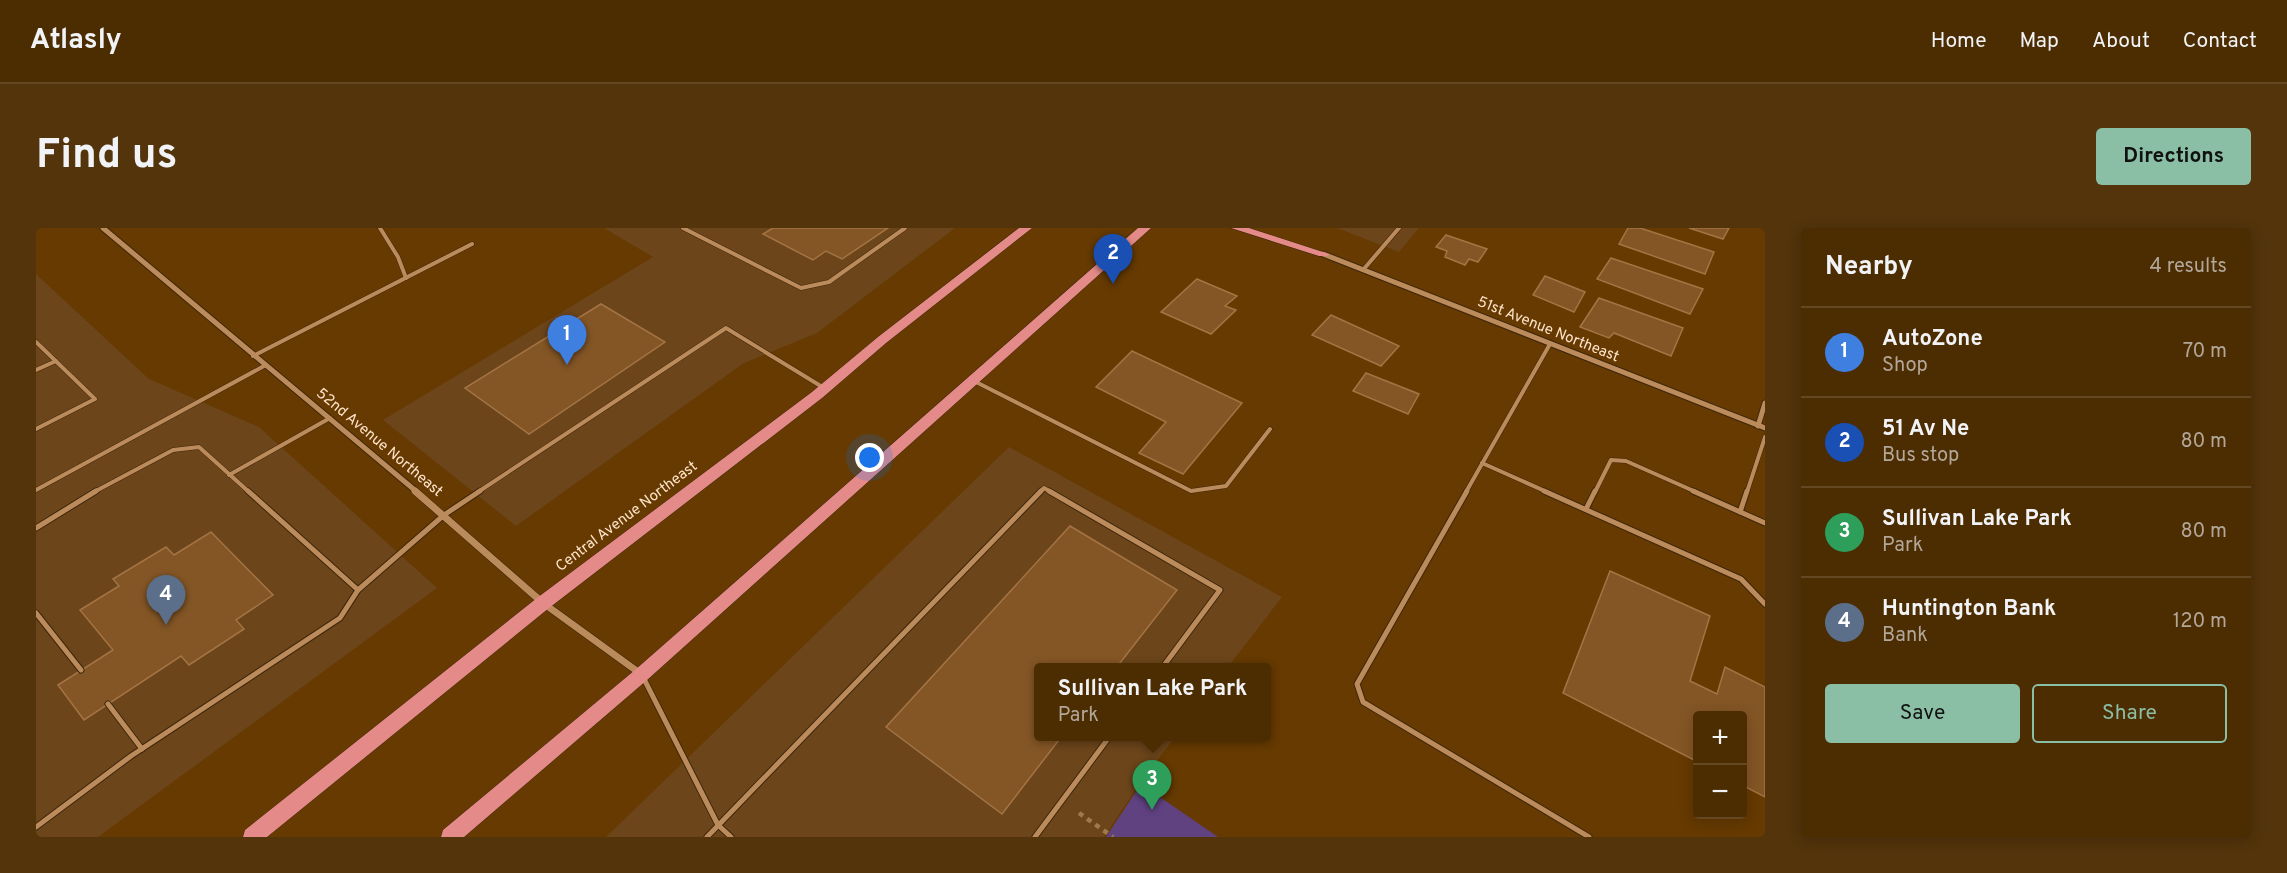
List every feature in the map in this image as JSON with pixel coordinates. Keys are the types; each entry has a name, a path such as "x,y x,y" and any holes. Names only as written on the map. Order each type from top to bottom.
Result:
{"main road":[{"name":"Central Avenue Northeast","path":"252,837 543,603 825,388 882,340 1026,228"},
{"path":"1237,228 1323,254"},
{"path":"1274,228 1323,254"},
{"path":"450,837 641,675 1142,230"}],"street":[{"name":"52nd Avenue Northeast","path":"103,228 264,366 330,418 444,515 543,603 641,675"},
{"name":"51st Avenue Northeast","path":"1323,254 1765,428"},
{"path":"1758,426 1765,403"}],"lane":[{"path":"380,228 398,257 406,278"},
{"path":"683,228 801,288 830,282 905,228"},
{"path":"1363,270 1399,228"},
{"path":"254,356 472,244"},
{"path":"36,826 142,749 340,618 358,590 444,515 726,328 825,388"},
{"path":"36,342 95,399 36,429"},
{"path":"1550,344 1357,684 1364,702 1589,837"},
{"path":"36,370 56,360"},
{"path":"36,490 264,366"},
{"path":"972,380 1191,491 1226,486 1270,429"},
{"path":"229,475 330,418"},
{"path":"1740,512 1765,436"},
{"path":"36,528 101,488 173,450 199,447 358,590"},
{"path":"1586,510 1611,460 1626,461 1765,523"},
{"path":"1482,463 1741,579 1765,604"},
{"path":"707,837 1044,488 1220,590 1166,663"},
{"path":"36,613 81,670"},
{"path":"641,675 718,825 731,837"},
{"path":"108,704 142,749"},
{"path":"1035,837 1106,741"}],"path":[{"path":"1062,801 1113,837"}],"shaded area":[{"path":"604,228 955,228 817,333 744,363 516,526 383,420 653,257"},
{"path":"1337,228 1419,228 1399,252"},
{"path":"36,274 149,379 259,427 437,588 98,837 36,837"},
{"path":"1009,447 1282,597 1231,663 1034,663 1034,741 1172,741 1140,783 1104,837 606,837"},
{"path":"1141,784 1218,837 1106,837"}],"building":[{"path":"773,228 888,228 842,259 826,251 813,260 763,234"},
{"path":"1628,228 1640,228 1714,252 1705,274 1619,244"},
{"path":"1689,228 1729,228 1723,239"},
{"path":"1446,235 1487,249 1478,262 1469,259 1465,265 1445,257 1447,251 1436,247"},
{"path":"1611,258 1703,289 1690,314 1597,279"},
{"path":"1545,276 1585,292 1574,312 1533,295"},
{"path":"1197,279 1237,296 1225,306 1236,310 1211,334 1161,312"},
{"path":"1599,298 1683,328 1671,356 1614,333 1609,338 1580,327"},
{"path":"601,304 665,342 529,434 465,388"},
{"path":"1331,315 1399,346 1381,366 1312,335"},
{"path":"1132,351 1242,403 1183,474 1139,453 1166,422 1096,387"},
{"path":"1366,373 1419,394 1408,414 1353,391"},
{"path":"1070,526 1177,590 1120,663 1034,663 1034,741 1058,741 1002,814 886,727"},
{"path":"211,532 273,595 236,620 244,629 189,665 181,656 84,720 58,685 113,650 80,610 119,586 113,579 166,547 174,555"},
{"path":"1610,571 1710,616 1690,681 1717,694 1725,667 1765,687 1765,797 1747,788 1747,711 1693,711 1693,759 1563,693"}],"place":[{"name":"51 Av Ne","path":"1113,284"},
{"name":"AutoZone","path":"567,365"},
{"name":"Huntington Bank","path":"166,625"},
{"name":"Sullivan Lake Park","path":"1152,810"}]}
